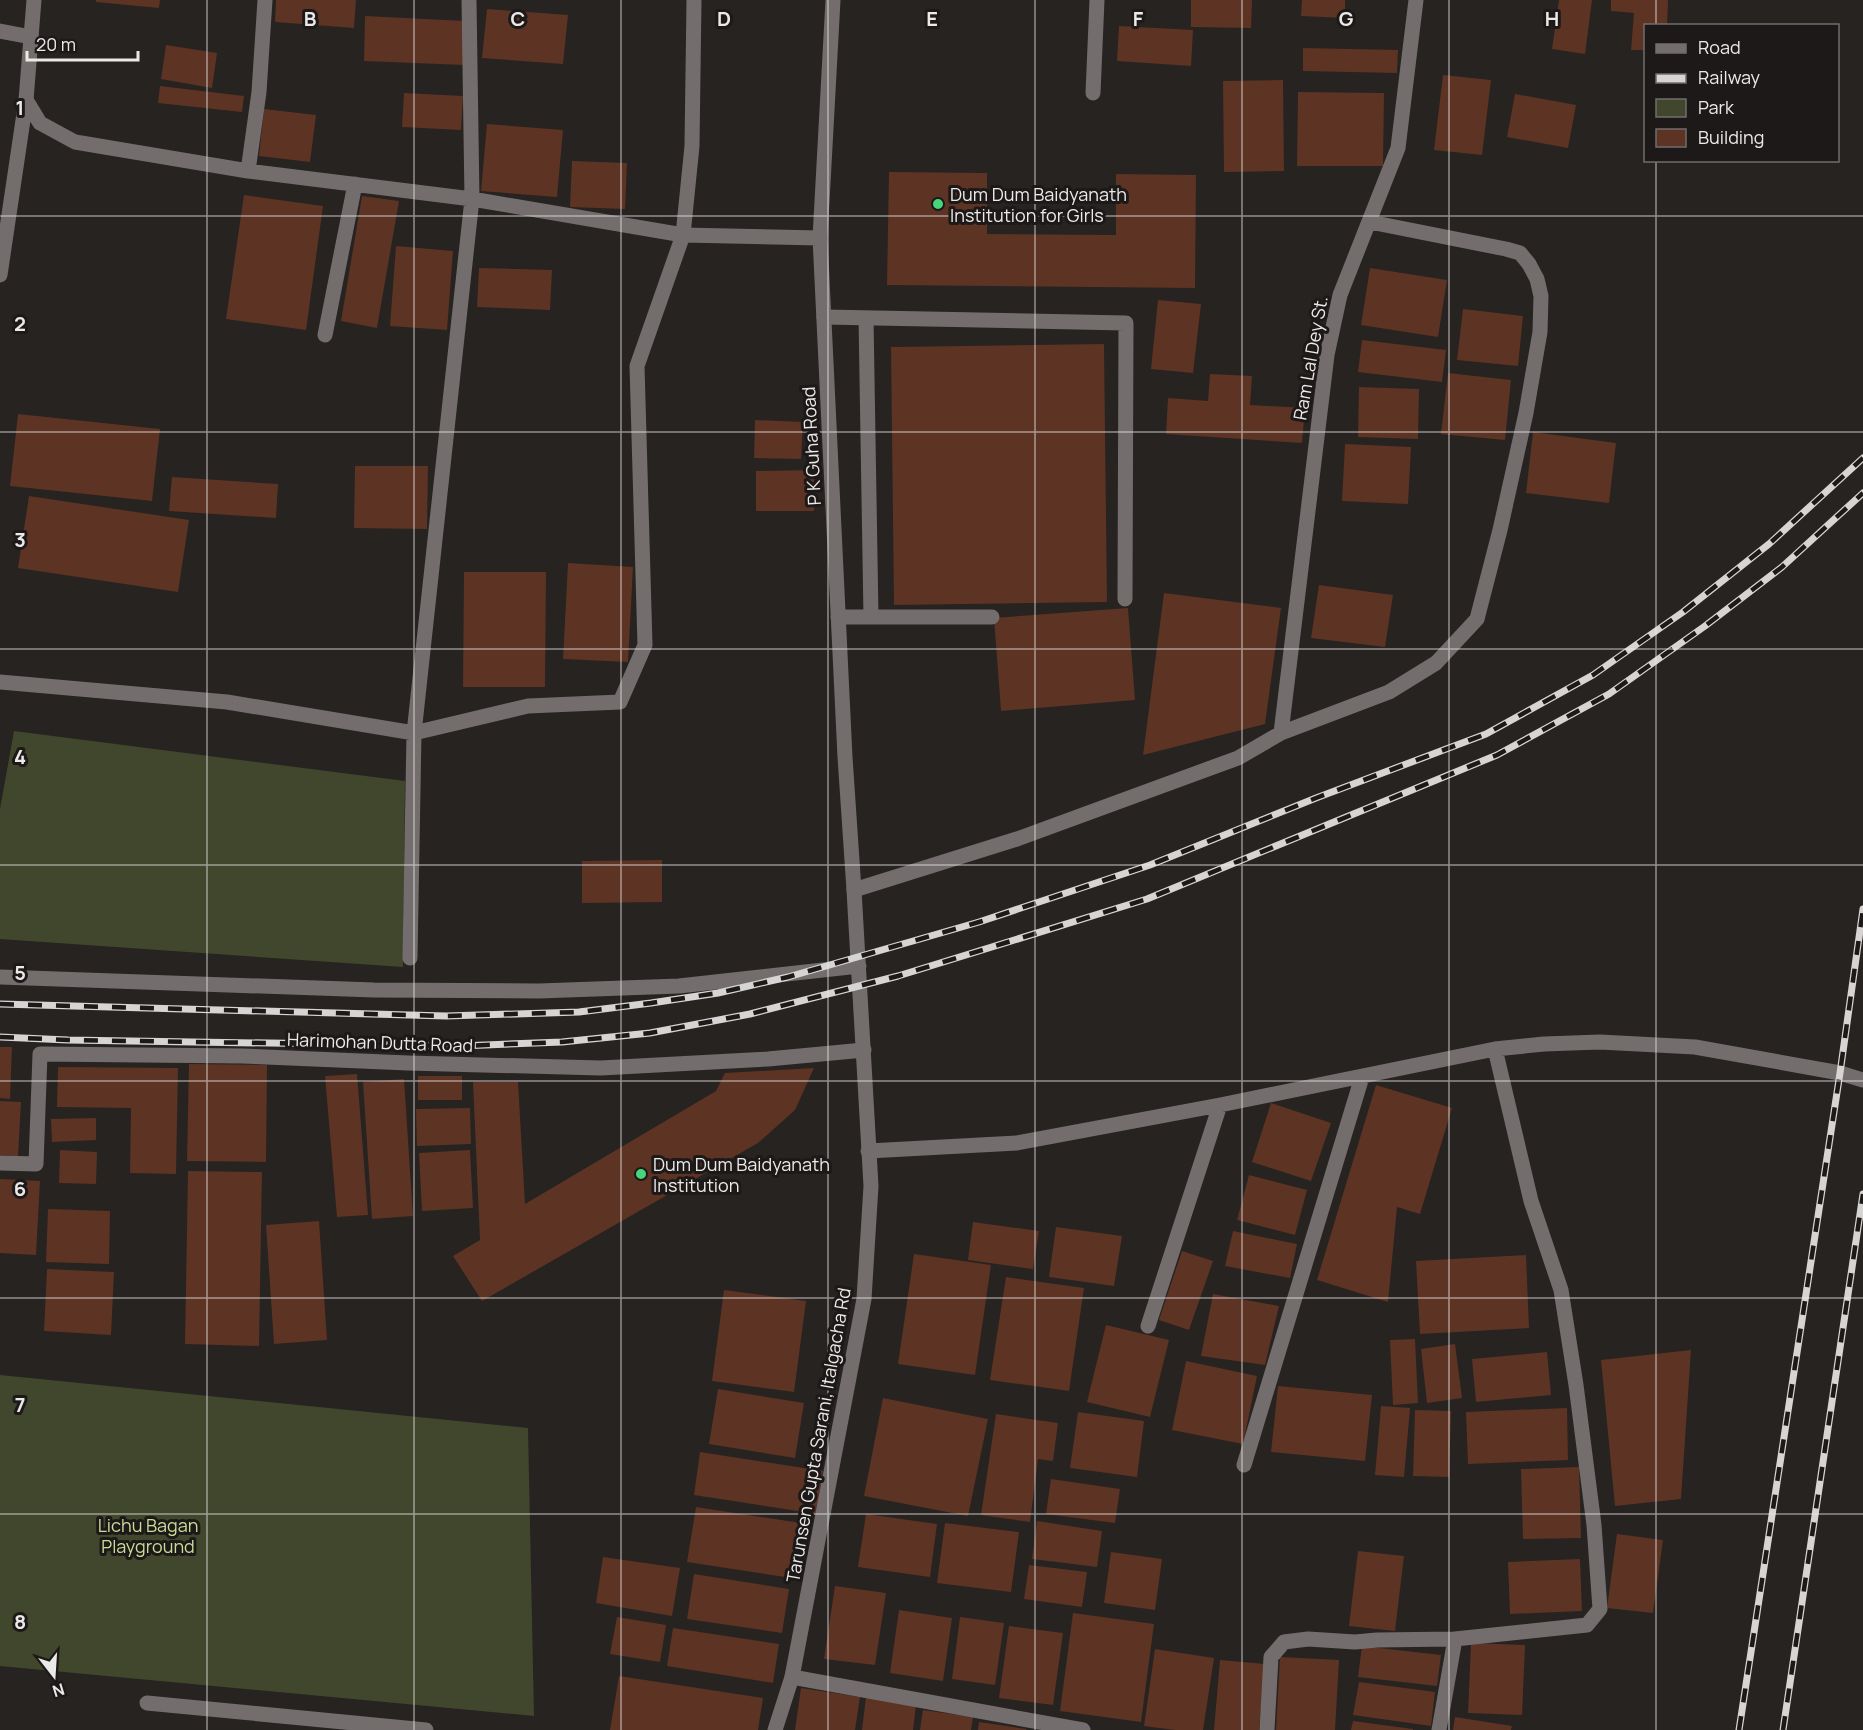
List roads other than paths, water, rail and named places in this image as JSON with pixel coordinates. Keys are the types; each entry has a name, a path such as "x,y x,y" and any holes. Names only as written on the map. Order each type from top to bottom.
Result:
{"street":[{"path":"0,275 26,100 34,0"},
{"path":"248,171 259,92 266,0"},
{"path":"410,958 414,733 472,199 469,0"},
{"path":"0,682 227,702 414,733 528,706 620,702 645,645 637,366 683,235 692,146 694,0"},
{"name":"P K Guha Road","path":"833,0 820,238 845,757 854,890"},
{"path":"1093,93 1097,0"},
{"name":"Ram Lal Dey St.","path":"1281,733 1327,355 1340,295 1398,148 1416,0"},
{"path":"0,31 31,37"},
{"path":"26,100 40,123 75,142 248,171 472,199 683,235 820,238"},
{"path":"325,335 355,184"},
{"path":"854,890 1017,839 1238,758 1281,733 1389,692 1436,663 1477,619 1526,413 1540,332 1541,296 1537,279 1520,254 1506,249 1370,222"},
{"path":"824,317 1126,323 1125,598"},
{"path":"866,318 871,617"},
{"path":"838,617 992,617"},
{"name":"Tarunsen Gupta Sarani, Italgacha Rd","path":"775,1730 792,1677 864,1299 871,1186 854,890"},
{"path":"0,977 374,990 562,991 679,986 859,966"},
{"path":"868,1151 1017,1143 1220,1106 1496,1049 1544,1044 1600,1042 1695,1047 1840,1072 1863,1080"},
{"path":"1266,1730 1271,1657 1284,1642 1308,1639 1355,1642 1455,1639 1587,1625 1600,1609 1594,1525 1561,1290 1532,1202 1496,1049"},
{"name":"Harimohan Dutta Road","path":"0,1163 36,1164 40,1054 242,1056 601,1068 768,1059 864,1050"},
{"path":"1244,1465 1362,1077"},
{"path":"1148,1326 1220,1106"},
{"path":"1438,1730 1455,1639"},
{"path":"792,1677 1083,1730"},
{"path":"147,1703 426,1730"}],"railway":[{"path":"0,1004 446,1016 579,1012 718,993 788,977 979,922 1150,865 1316,798 1486,734 1593,675 1683,612 1769,544 1863,458"},
{"path":"0,1037 460,1046 562,1042 650,1033 750,1014 898,976 1147,899 1497,755 1609,694 1705,626 1782,567 1863,493"},
{"path":"1739,1730 1863,909"},
{"path":"1783,1730 1863,1194"}],"place":[{"name":"Dum Dum Baidyanath Institution for Girls","path":"938,204"},
{"name":"Dum Dum Baidyanath Institution","path":"641,1174"}],"park label":[{"name":"Lichu Bagan Playground","path":"148,1535"}]}
